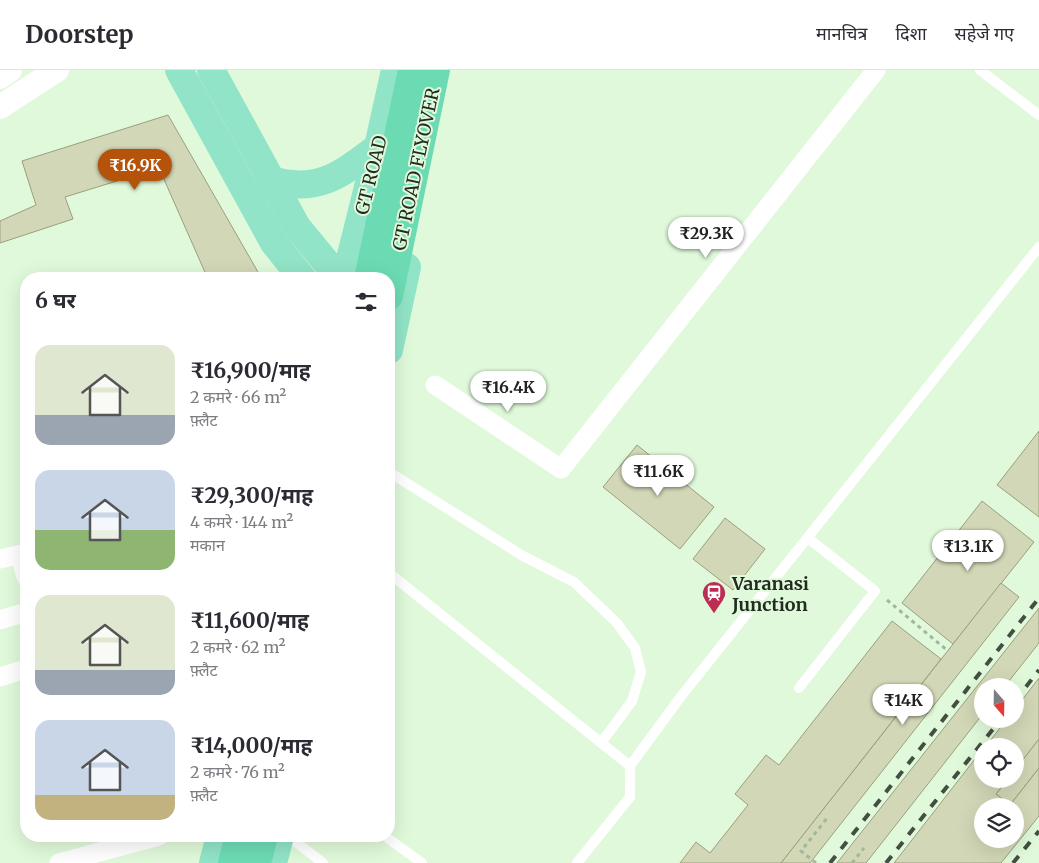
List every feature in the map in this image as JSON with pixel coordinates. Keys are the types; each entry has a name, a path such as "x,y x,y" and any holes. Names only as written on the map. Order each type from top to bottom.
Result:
{"highway":[{"name":"GT ROAD FLYOVER","path":"369,272 412,70"},
{"name":"GT ROAD FLYOVER","path":"394,272 436,70"},
{"path":"232,863 237,842"},
{"path":"257,863 262,842"}],"main road":[{"path":"179,70 274,243 297,272"},
{"path":"211,70 297,227 334,272"},
{"name":"GT ROAD","path":"347,272 395,70"},
{"path":"395,321 447,70"},
{"path":"271,180 287,185 319,183 345,172 378,147"},
{"path":"213,863 218,842"},
{"path":"274,863 279,842"}],"street":[{"path":"0,77 10,70"},
{"path":"0,107 57,70"},
{"path":"436,385 561,469 876,70"},
{"path":"0,558 20,555"},
{"path":"0,620 20,614"},
{"path":"0,677 20,671"},
{"path":"59,863 95,851 133,842"}],"lane":[{"path":"980,70 1039,115"},
{"path":"577,863 630,797 630,766 679,699 1039,247"},
{"path":"395,476 524,556 574,582 617,623 635,648 641,672 632,701 601,743"},
{"path":"799,688 875,591 808,538"},
{"path":"395,578 630,766"},
{"path":"296,842 323,863"},
{"path":"394,842 422,863"}],"path":[{"path":"875,591 948,651"},
{"path":"816,863 801,851 828,817"},
{"path":"852,863 864,848"}],"building":[{"path":"168,115 258,272 205,272 159,168 65,197 73,219 0,243 0,221 36,205 22,161"},
{"path":"1039,431 1039,517 997,485"},
{"path":"637,445 714,507 680,549 603,487"},
{"path":"982,501 1034,542 953,644 902,603"},
{"path":"725,518 765,549 733,590 693,559"},
{"path":"1001,583 1019,597 810,863 781,863"},
{"path":"1039,608 1039,643 1011,678 984,678"},
{"path":"892,621 941,659 781,863 680,863 696,842 710,853 748,805 735,794 766,755 779,765"},
{"path":"1039,678 1039,739 1024,758 1024,738 992,738 1000,728 1024,728 1024,697"},
{"path":"974,690 974,725 866,863 837,863"},
{"path":"1039,739 1039,768 1024,787 1024,758"},
{"path":"974,760 974,788 1001,788 996,794 1001,798 974,798 974,848 1013,848 1001,863 894,863"},
{"path":"1039,768 1039,816 1024,835 1024,798 1015,798"},
{"path":"1001,788 1023,788 1015,798 1001,798 996,794"}],"railway":[{"path":"830,863 1039,598"},
{"path":"1024,689 1039,670"},
{"path":"886,863 994,728"},
{"path":"1013,863 1039,831"}],"place":[{"name":"Varanasi Junction","path":"714,614"}]}
